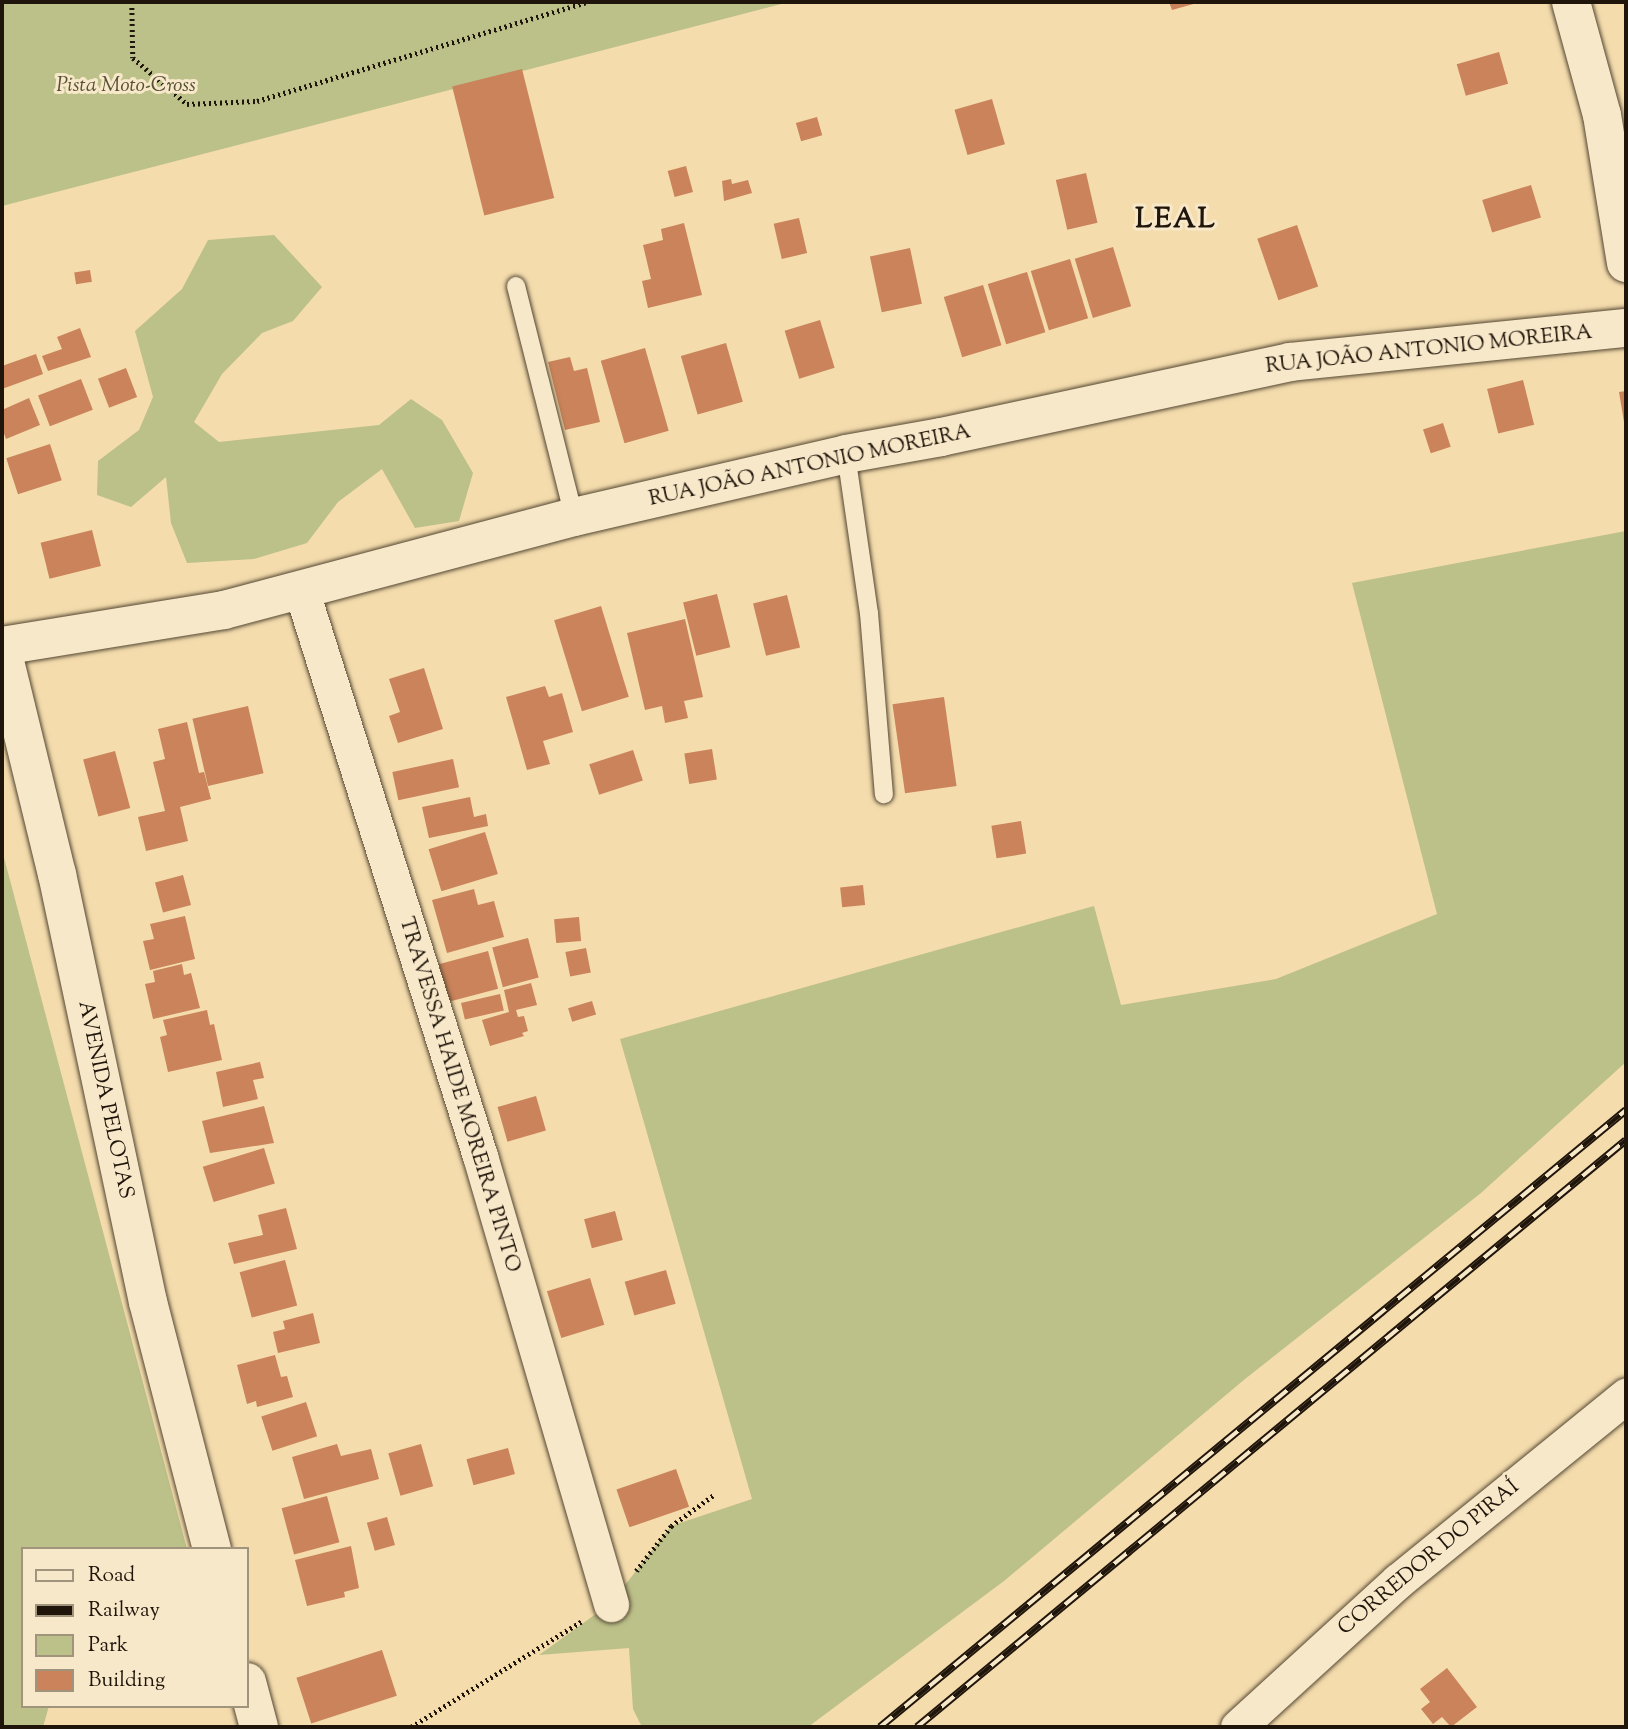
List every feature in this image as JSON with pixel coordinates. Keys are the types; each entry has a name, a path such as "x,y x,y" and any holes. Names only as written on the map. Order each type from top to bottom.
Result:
{"main road":[{"path":"1572,2 1602,115 1626,262"},
{"name":"RUA JOÃO ANTONIO MOREIRA","path":"2,648 224,610 574,517 846,454 941,437 1290,362 1626,328"},
{"name":"AVENIDA PELOTAS","path":"2,648 57,874 148,1302 211,1547"},
{"path":"248,1686 259,1727"}],"street":[{"name":"TRAVESSA HAIDE MOREIRA PINTO","path":"301,589 476,1143 611,1604"},
{"name":"CORREDOR DO PIRAÍ","path":"1238,1727 1398,1581 1626,1396"}],"lane":[{"path":"516,286 574,517"},
{"path":"846,454 869,613 884,794"}],"path":[{"path":"132,2 133,58 187,104 257,101 587,2"},
{"path":"411,1727 611,1604 671,1526 715,1494"}],"green space":[{"name":"Pista Moto-Cross","path":"2,2 789,2 2,206"},
{"path":"274,235 322,287 293,321 262,333 222,374 194,422 219,442 379,425 411,399 442,420 473,473 459,521 415,528 382,469 338,502 307,543 254,559 187,563 171,523 166,477 131,507 97,495 98,461 139,430 153,397 135,331 182,289 208,240"},
{"path":"1626,531 1626,1062 1481,1193 1245,1379 1004,1581 808,1727 642,1727 633,1709 629,1648 539,1655 611,1603 671,1526 752,1499 620,1039 1094,906 1121,1005 1276,979 1437,914 1352,583"},
{"path":"2,850 186,1547 21,1547 21,1708 48,1708 43,1727 2,1727"}],"building":[{"path":"1169,2 1197,2 1197,3 1172,10"},
{"path":"1499,52 1508,84 1466,96 1457,64"},
{"path":"522,69 554,198 484,215 452,86"},
{"path":"992,99 1005,144 967,155 955,110"},
{"path":"817,117 822,135 801,141 796,123"},
{"path":"686,166 693,192 675,197 668,171"},
{"path":"1086,173 1097,223 1067,230 1056,180"},
{"path":"731,179 732,184 748,180 752,193 724,201 722,181"},
{"path":"1531,185 1541,218 1492,232 1482,200"},
{"path":"799,218 807,253 782,259 774,224"},
{"path":"684,223 702,295 648,308 642,281 651,279 643,245 663,240 661,229"},
{"path":"1297,225 1318,286 1278,300 1257,239"},
{"path":"1113,247 1131,306 1093,318 1075,259"},
{"path":"910,248 922,304 882,312 870,257"},
{"path":"1070,259 1088,318 1049,330 1031,271"},
{"path":"90,270 92,282 76,284 74,273"},
{"path":"1027,272 1045,332 1006,344 988,284"},
{"path":"983,285 1001,345 962,357 944,297"},
{"path":"820,320 835,368 799,379 785,331"},
{"path":"80,328 91,357 48,371 42,356 62,349 57,337"},
{"path":"726,343 743,402 698,415 681,356"},
{"path":"645,348 669,431 624,443 601,361"},
{"path":"36,354 43,374 2,389 2,366"},
{"path":"570,357 574,371 587,368 600,422 565,430 548,362"},
{"path":"126,368 137,397 109,408 98,379"},
{"path":"81,379 93,410 50,426 38,395"},
{"path":"1523,380 1534,425 1498,434 1487,389"},
{"path":"1626,391 1626,428 1625,428 1619,392"},
{"path":"29,398 40,425 6,439 2,428 2,410"},
{"path":"1443,423 1451,447 1431,453 1423,429"},
{"path":"50,444 62,480 18,494 6,458"},
{"path":"92,530 101,566 50,579 41,543"},
{"path":"717,594 730,647 696,656 683,602"},
{"path":"787,595 800,647 766,656 753,603"},
{"path":"601,606 629,697 582,711 554,620"},
{"path":"685,619 703,697 684,701 688,718 665,723 662,706 645,710 627,633"},
{"path":"424,668 443,729 398,743 389,716 400,712 389,679"},
{"path":"545,686 549,697 562,693 573,732 543,741 550,764 527,770 506,697"},
{"path":"944,697 957,786 905,793 893,704"},
{"path":"248,706 264,773 208,786 192,719"},
{"path":"187,722 199,773 204,772 211,799 180,807 188,841 146,851 138,817 165,811 153,762 165,759 158,729"},
{"path":"712,749 717,780 689,784 684,753"},
{"path":"633,750 643,780 599,795 589,764"},
{"path":"115,751 130,808 98,817 83,760"},
{"path":"453,759 459,787 398,800 392,772"},
{"path":"470,797 474,817 486,814 488,826 429,838 422,807"},
{"path":"1021,821 1026,854 997,858 991,826"},
{"path":"485,832 498,874 441,891 429,849"},
{"path":"183,875 191,905 163,912 155,883"},
{"path":"863,885 865,905 842,907 840,887"},
{"path":"474,889 478,905 494,901 504,937 447,953 432,900"},
{"path":"185,916 195,959 150,970 143,941 154,939 150,924"},
{"path":"579,917 581,941 556,943 554,919"},
{"path":"528,938 539,978 503,987 492,948"},
{"path":"586,948 591,973 570,977 565,952"},
{"path":"488,951 498,989 449,1002 439,964"},
{"path":"182,964 184,975 191,973 200,1008 153,1019 145,984 155,982 153,971"},
{"path":"531,983 537,1005 516,1010 518,1017 524,1016 528,1031 522,1033 524,1036 490,1046 482,1020 509,1012 504,990"},
{"path":"500,994 504,1011 465,1020 461,1003"},
{"path":"592,1001 596,1014 572,1022 568,1008"},
{"path":"207,1010 210,1025 214,1024 222,1060 168,1072 160,1037 167,1035 163,1020"},
{"path":"260,1062 264,1078 253,1080 258,1099 223,1107 216,1072"},
{"path":"536,1096 546,1131 507,1142 498,1107"},
{"path":"264,1106 274,1143 210,1153 202,1121"},
{"path":"264,1148 275,1183 214,1202 203,1167"},
{"path":"286,1208 297,1249 234,1264 228,1243 263,1235 258,1215"},
{"path":"615,1211 623,1240 592,1248 584,1219"},
{"path":"285,1260 297,1305 252,1318 240,1272"},
{"path":"666,1270 676,1304 634,1315 625,1282"},
{"path":"590,1278 604,1325 561,1338 547,1291"},
{"path":"313,1313 320,1343 278,1353 273,1332 285,1329 283,1321"},
{"path":"275,1355 281,1377 287,1376 293,1397 257,1407 256,1401 247,1404 237,1365"},
{"path":"306,1402 317,1436 272,1451 261,1417"},
{"path":"337,1444 341,1456 371,1449 379,1479 304,1499 292,1457"},
{"path":"421,1444 433,1486 400,1496 388,1453"},
{"path":"508,1448 515,1474 473,1485 466,1459"},
{"path":"676,1469 689,1507 629,1527 616,1490"},
{"path":"327,1496 339,1542 294,1555 282,1508"},
{"path":"387,1517 395,1545 375,1551 367,1523"},
{"path":"351,1546 359,1588 344,1592 345,1597 307,1606 295,1560"},
{"path":"382,1650 397,1696 311,1723 296,1678"},
{"path":"1447,1668 1477,1707 1451,1727 1442,1717 1433,1724 1421,1709 1430,1702 1420,1689"}],"railway":[{"path":"880,1727 1626,1110"},
{"path":"917,1727 1626,1140"}],"district":[{"name":"LEAL","path":"1176,220"}]}
